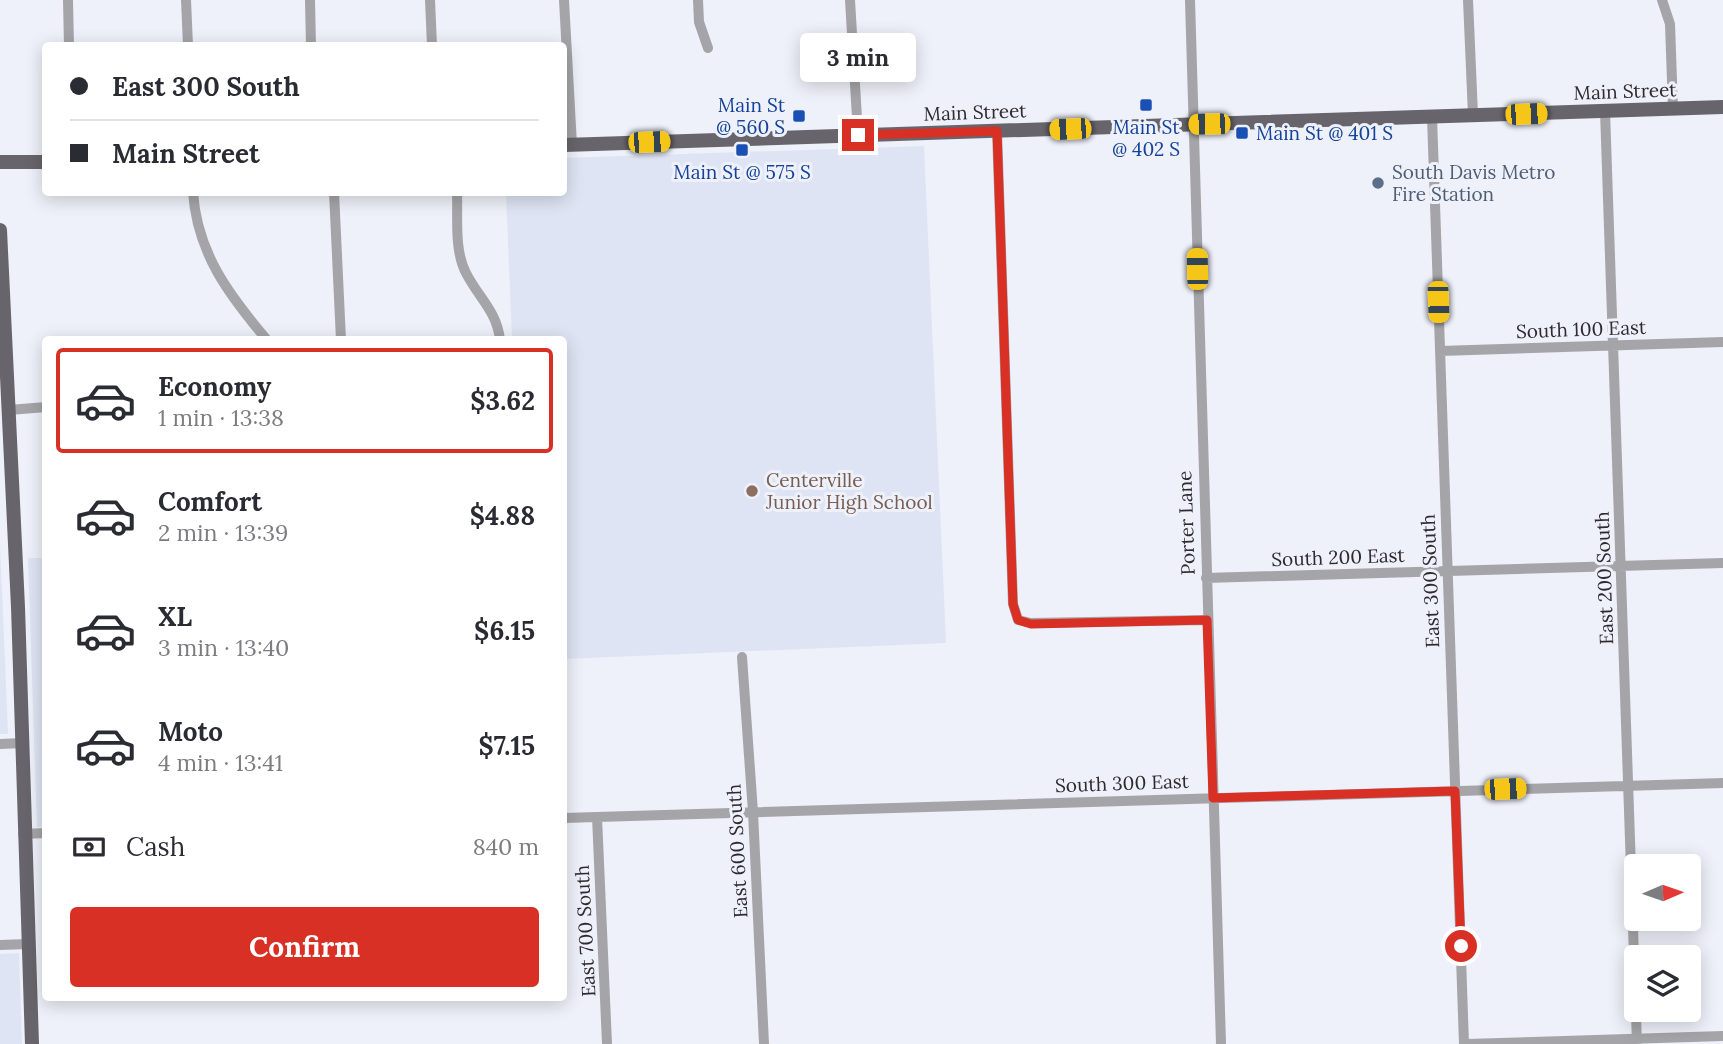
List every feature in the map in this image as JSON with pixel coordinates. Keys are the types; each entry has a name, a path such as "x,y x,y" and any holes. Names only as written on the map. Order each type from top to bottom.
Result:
{"main road":[{"name":"Main Street","path":"568,145 1723,107"},
{"path":"0,162 42,162"},
{"path":"0,230 23,743 23,834 32,1044"}],"street":[{"path":"68,0 69,42"},
{"path":"186,0 188,42"},
{"path":"310,0 311,42"},
{"path":"430,0 432,42"},
{"path":"564,0 565,42"},
{"path":"698,0 699,22 708,47"},
{"path":"850,0 858,135"},
{"name":"Porter Lane","path":"1190,0 1221,1044"},
{"path":"1468,0 1473,115"},
{"path":"1662,0 1670,24 1673,109"},
{"path":"567,109 568,145"},
{"name":"East 200 South","path":"1605,111 1637,1041"},
{"name":"East 300 South","path":"1432,117 1465,1044"},
{"path":"997,131 1013,604 1018,620 1031,624 1207,620"},
{"path":"194,196 203,247 216,273 264,336"},
{"path":"334,196 341,336"},
{"path":"457,196 461,261 466,274 495,314 499,336"},
{"name":"South 100 East","path":"1440,351 1723,342"},
{"path":"9,410 42,407"},
{"name":"South 200 East","path":"1206,578 1723,563"},
{"name":"East 600 South","path":"742,657 754,812 764,1044"},
{"path":"0,744 23,743"},
{"name":"South 300 East","path":"567,818 1723,783"},
{"name":"East 700 South","path":"597,817 607,1044"},
{"path":"23,834 42,833"},
{"path":"0,945 28,944"},
{"path":"1465,1044 1723,1037"}],"shaded area":[{"name":"Centerville Junior High School","path":"924,146 946,643 567,659 567,336 512,336 506,196 567,196 567,158"},
{"path":"0,545 8,734 0,734"},
{"path":"28,558 42,558 42,827 37,827"},
{"path":"19,953 22,1044 0,1044 0,954"}],"place":[{"name":"Main St @ 402 S","path":"1146,105"},
{"name":"Main St @ 560 S","path":"799,116"},
{"name":"Main St @ 401 S","path":"1242,133"},
{"name":"Main St @ 575 S","path":"742,150"},
{"name":"South Davis Metro Fire Station","path":"1378,183"},
{"name":"Centerville Junior High School","path":"752,491"}],"route":[{"path":"858,135 997,131 1013,604 1018,620 1031,624 1207,620 1213,798 1455,791 1461,946"}]}
